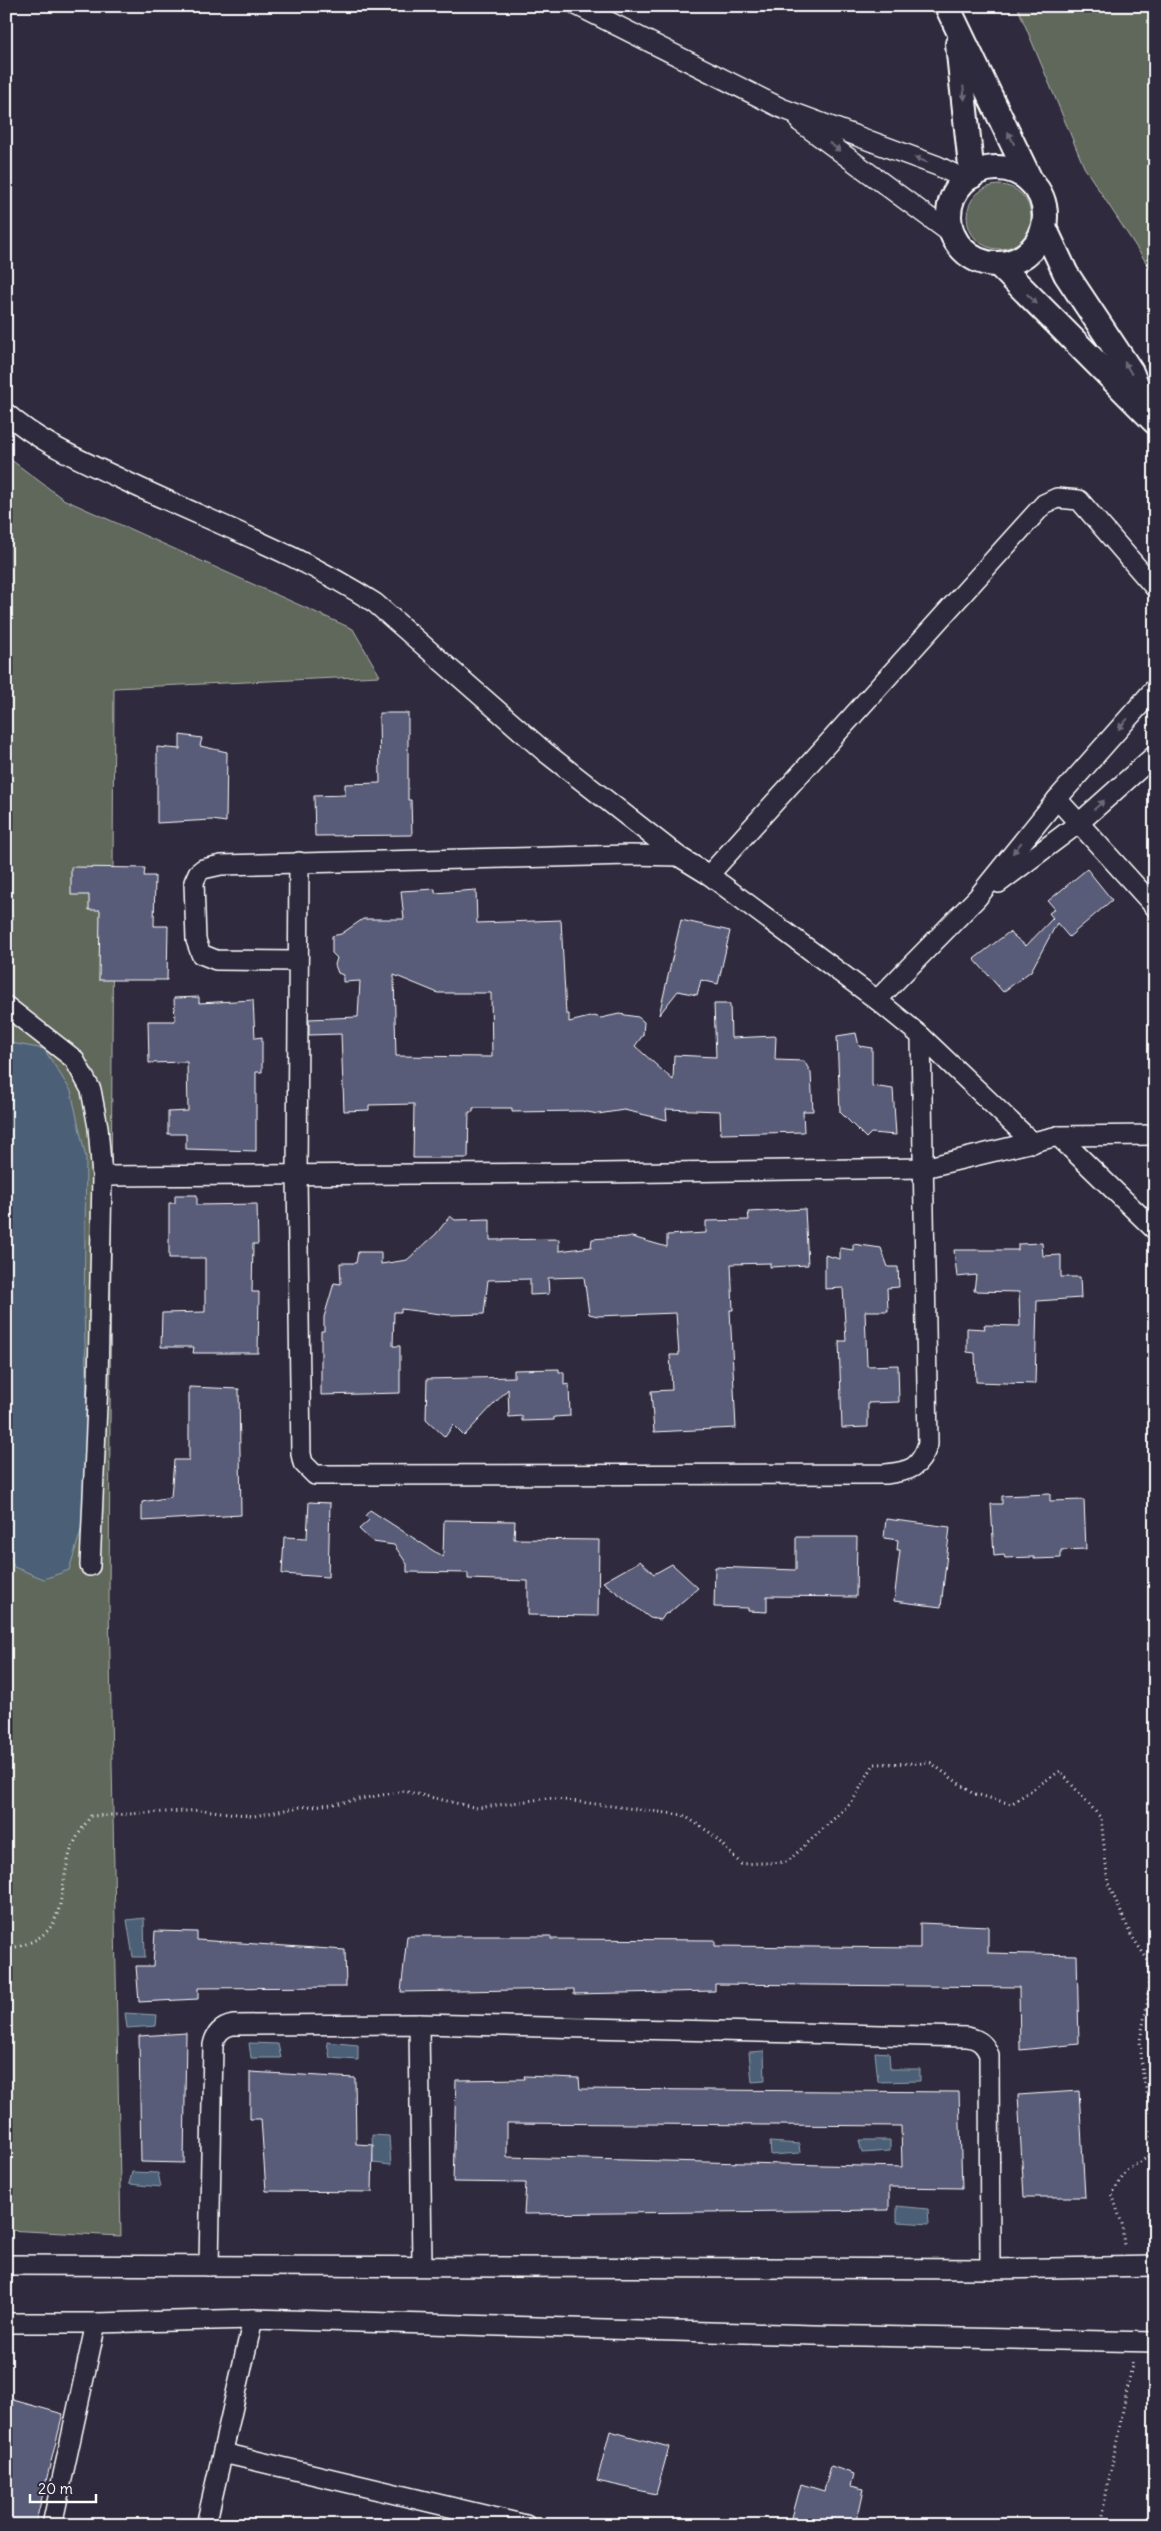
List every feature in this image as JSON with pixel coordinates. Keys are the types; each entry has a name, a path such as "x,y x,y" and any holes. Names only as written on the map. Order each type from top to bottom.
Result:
{"street":[{"path":"578,6 781,108 969,178"},
{"path":"951,17 969,178"},
{"path":"951,17 1044,205 1044,227 1066,274 1131,372 1151,417"},
{"path":"781,108 953,234"},
{"path":"1031,182 1020,174 1003,169 985,170 969,178 957,191 951,204 950,221 953,234 961,247 970,255 983,262 998,264 1013,261 1029,252 1036,244 1044,227"},
{"path":"998,264 1151,417"},
{"path":"6,413 50,445 190,512 269,546 351,588 375,603 545,752 678,856 709,875 877,1000 922,1036 1033,1143"},
{"path":"709,875 1044,504 1057,498 1079,500 1155,588"},
{"path":"877,1000 978,898 1057,799 1155,688"},
{"path":"978,898 1079,823 1155,755"},
{"path":"1057,799 1155,907"},
{"path":"297,961 216,960 201,954 196,940 194,882 198,873 211,866 299,862 678,856"},
{"path":"299,862 297,1176 301,1454 303,1463 315,1475 886,1474 906,1471 916,1466 924,1458 928,1444 922,1036"},
{"path":"6,1006 74,1059 91,1090 98,1127 102,1176 98,1382 90,1566"},
{"path":"102,1176 297,1176 924,1168 1058,1136 1155,1135"},
{"path":"1058,1136 1155,1230"},
{"path":"209,2266 213,2045 217,2033 227,2026 233,2025 419,2024 967,2037 978,2040 987,2048 989,2056 990,2269"},
{"path":"419,2024 422,2265"},
{"path":"6,2265 422,2265 990,2269 1155,2266"},
{"path":"206,2525 253,2319"},
{"path":"6,2323 253,2319 1146,2342"},
{"path":"52,2525 96,2323"},
{"path":"223,2453 526,2525"}],"path":[{"path":"6,1950 37,1941 50,1930 58,1914 70,1853 91,1816 203,1810 254,1816 300,1806 333,1804 404,1791 477,1808 548,1798 683,1815 712,1834 741,1864 787,1862 852,1802 874,1764 931,1764 972,1793 1011,1804 1060,1771 1101,1818 1108,1883 1131,1935 1149,1962 1148,2000 1140,2040 1143,2076 1154,2121 1148,2157 1127,2170 1112,2194 1122,2224 1124,2266"},
{"path":"1100,2525 1146,2342"}],"shaded area":[{"path":"1017,6 1155,6 1155,276 1084,167"},
{"path":"993,185 1005,185 1022,194 1029,205 1031,217 1029,229 1022,240 1005,249 993,249 981,244 972,235 967,223 967,211 972,199 981,190"},
{"path":"6,456 63,499 353,629 380,676 114,688 109,1605 121,2236 6,2230"}],"water":[{"path":"6,1042 44,1049 71,1091 86,1158 84,1311 88,1428 84,1521 69,1570 44,1579 14,1567 6,1548"},
{"path":"144,1918 145,1957 133,1957 127,1920"},
{"path":"125,2013 157,2015 156,2026 127,2028"},
{"path":"327,2042 358,2045 358,2060 330,2058"},
{"path":"249,2043 278,2044 281,2058 251,2058"},
{"path":"764,2051 765,2081 752,2082 749,2052"},
{"path":"875,2052 889,2053 890,2069 920,2069 920,2081 878,2082"},
{"path":"372,2135 389,2136 391,2165 373,2163"},
{"path":"859,2140 890,2140 890,2151 862,2153"},
{"path":"770,2142 799,2144 800,2153 771,2155"},
{"path":"132,2172 158,2173 161,2187 129,2184"},
{"path":"897,2206 928,2209 929,2224 897,2222"}],"building":[{"path":"379,713 408,713 408,800 411,800 412,835 315,836 314,796 345,795 345,784 380,783"},
{"path":"180,735 202,738 200,746 227,752 226,822 212,820 157,823 157,747 180,749"},
{"path":"71,867 145,868 144,876 155,876 154,926 168,926 167,980 99,980 100,910 89,910 89,895 71,895"},
{"path":"1087,869 1112,900 1069,937 1057,923 1031,971 1003,992 974,959 1009,932 1026,946 1053,918 1049,913 1055,909 1048,901"},
{"path":"435,889 435,893 476,890 477,923 561,920 566,1014 569,1014 569,1022 594,1016 601,1018 619,1014 638,1017 644,1022 643,1035 635,1046 673,1080 674,1055 716,1057 714,1004 730,1004 731,1038 776,1036 775,1060 804,1061 811,1073 813,1111 803,1111 804,1132 721,1134 720,1111 666,1109 667,1120 624,1110 598,1114 582,1111 512,1112 512,1108 473,1108 473,1112 469,1112 468,1158 413,1158 414,1104 369,1105 369,1110 344,1111 341,1034 309,1035 309,1019 358,1017 360,981 343,982 343,975 338,973 335,965 337,958 332,953 332,936 341,934 363,919 404,919 401,891","holes":["394,975 438,993 491,993 492,1057 396,1056"]},
{"path":"681,920 730,931 718,984 701,980 697,995 678,991 659,1015"},
{"path":"199,997 199,1003 253,1000 255,1038 262,1037 262,1072 256,1072 256,1151 186,1149 186,1134 168,1134 168,1112 188,1111 187,1062 149,1063 148,1021 175,1021 174,998"},
{"path":"856,1033 859,1046 872,1048 872,1086 893,1089 896,1135 871,1133 866,1138 840,1112 837,1036"},
{"path":"175,1195 197,1195 197,1205 257,1204 258,1244 253,1244 252,1292 259,1292 258,1353 193,1353 194,1347 161,1347 162,1313 205,1312 205,1258 169,1258 169,1203 175,1203"},
{"path":"805,1209 808,1265 770,1267 770,1263 731,1264 733,1310 730,1310 736,1428 654,1432 651,1391 672,1390 670,1355 679,1355 676,1313 598,1316 589,1314 584,1277 548,1278 549,1294 530,1295 530,1279 488,1280 484,1314 449,1315 401,1309 401,1312 394,1312 393,1346 400,1346 400,1393 321,1395 321,1331 324,1331 324,1317 334,1283 341,1284 340,1263 356,1263 358,1252 381,1252 381,1264 407,1260 436,1234 450,1216 455,1220 490,1219 490,1240 559,1239 559,1251 591,1247 592,1239 632,1237 667,1247 667,1235 706,1233 706,1221 749,1220 748,1212"},
{"path":"1042,1243 1043,1256 1061,1255 1061,1277 1080,1277 1081,1298 1037,1301 1035,1384 976,1382 975,1353 967,1352 967,1328 985,1329 984,1325 1020,1326 1019,1292 974,1291 976,1275 957,1277 954,1250 1018,1250 1018,1244"},
{"path":"853,1244 881,1248 888,1267 898,1267 899,1287 887,1288 888,1311 865,1311 867,1366 898,1365 899,1402 868,1403 868,1427 842,1428 839,1341 846,1341 843,1288 825,1289 825,1255 840,1259 840,1248 853,1250"},
{"path":"559,1369 559,1372 564,1372 564,1385 569,1384 570,1416 554,1417 554,1420 522,1421 522,1416 509,1417 508,1389 464,1436 453,1425 445,1437 426,1419 427,1379 514,1377 514,1370"},
{"path":"189,1387 239,1389 241,1515 142,1521 142,1502 171,1497 174,1460 189,1460"},
{"path":"1050,1494 1050,1501 1084,1500 1086,1549 1061,1550 1061,1558 1034,1559 1034,1557 1005,1558 1004,1555 994,1556 991,1504 1002,1504 1002,1496"},
{"path":"309,1502 330,1503 328,1577 282,1574 284,1537 307,1538"},
{"path":"370,1510 443,1557 444,1520 515,1521 514,1539 599,1540 598,1616 528,1615 528,1581 468,1579 468,1573 407,1572 407,1564 394,1545 373,1542 359,1529 369,1520 365,1516"},
{"path":"886,1519 950,1527 941,1607 894,1601 900,1550 897,1550 898,1540 884,1538"},
{"path":"796,1537 857,1537 856,1597 767,1596 767,1612 748,1611 748,1608 714,1607 715,1567 796,1570"},
{"path":"640,1561 654,1574 672,1564 698,1588 669,1613 665,1614 661,1620 650,1618 603,1582"},
{"path":"920,1923 988,1926 988,1953 1077,1955 1079,2044 1020,2050 1019,1987 715,1984 715,1991 574,1994 574,1989 401,1992 407,1936 551,1936 551,1939 715,1940 715,1946 920,1948"},
{"path":"155,1931 197,1932 197,1940 345,1950 346,1987 198,1988 198,1999 139,2002 136,1966 153,1966"},
{"path":"186,2033 184,2163 141,2162 139,2036"},
{"path":"250,2072 355,2078 356,2144 373,2145 372,2192 266,2191 261,2119 250,2119"},
{"path":"524,2076 579,2078 580,2089 959,2092 962,2188 889,2187 889,2210 524,2214 526,2183 453,2182 456,2080 525,2079","holes":["507,2123 901,2126 902,2167 507,2157"]},
{"path":"1079,2091 1085,2197 1024,2197 1018,2095"},
{"path":"6,2398 63,2414 35,2525 6,2525"},
{"path":"610,2431 669,2447 656,2494 597,2481"},
{"path":"831,2466 854,2474 851,2486 864,2489 856,2525 790,2525 801,2484 824,2491"}]}
